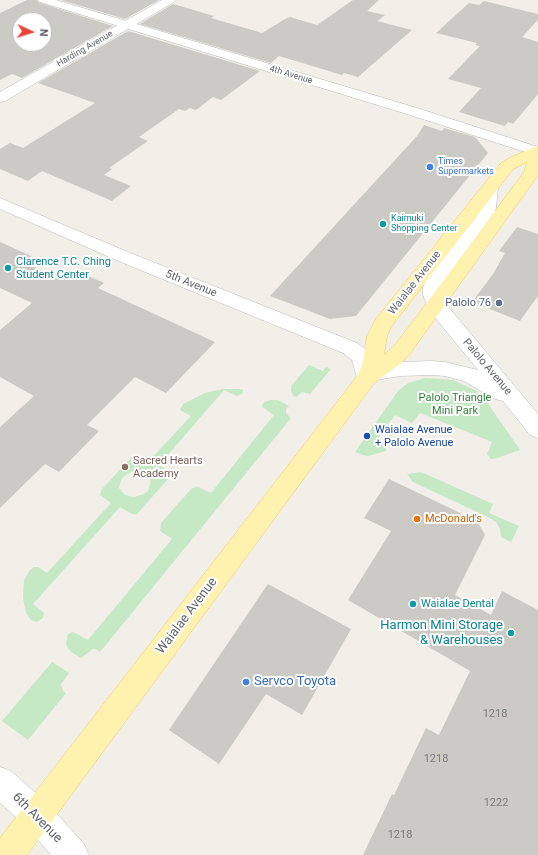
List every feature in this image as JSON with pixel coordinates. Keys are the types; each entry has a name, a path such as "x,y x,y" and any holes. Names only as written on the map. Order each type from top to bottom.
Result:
{"main road":[{"name":"Waialae Avenue","path":"371,375 377,336 382,324 510,163 538,152"},
{"name":"Waialae Avenue","path":"7,855 371,375 402,350 436,306 532,172 538,152"}],"street":[{"name":"4th Avenue","path":"44,0 420,114 538,152"},
{"name":"Harding Avenue","path":"0,98 170,0"},
{"path":"436,306 432,295 432,287 485,217 488,208 490,188"},
{"name":"5th Avenue","path":"0,204 122,256 350,348 361,356 371,375"},
{"name":"Palolo Avenue","path":"436,306 538,429"},
{"path":"371,375 400,369 431,368 453,370 482,380 499,390 519,406"},
{"name":"6th Avenue","path":"0,782 37,816 73,855"}],"green space":[{"path":"309,365 323,371 326,367 331,369 310,394 302,392 296,397 291,391 291,386"},
{"name":"Palolo Triangle Mini Park","path":"425,378 453,380 477,391 489,405 520,450 491,459 487,454 492,442 420,413 412,423 395,415 376,441 387,446 386,451 368,456 355,452 398,391 408,383"},
{"path":"223,389 243,390 243,393 237,396 224,390 159,465 169,472 168,479 137,514 132,514 120,507 33,604 44,613 43,618 37,622 31,620 26,613 23,598 24,580 30,570 34,567 38,567 47,573 111,503 100,495 102,489 134,455 150,460 191,416 180,410 183,404 205,393","holes":["133,471 139,471 147,474 151,482 148,491 134,497 125,495 119,488 121,480 124,476"]},
{"path":"270,400 278,400 289,406 286,409 286,413 291,418 100,652 93,649 81,658 71,652 66,644 68,634 73,632 88,640 172,539 160,531 161,523 192,488 198,487 211,493 274,415 262,407 263,403"},
{"path":"421,472 493,504 489,513 519,526 511,542 501,537 500,529 496,522 490,518 413,482 407,474"},
{"path":"52,662 69,673 61,684 63,691 66,693 28,740 2,721"}],"building":[{"path":"27,0 36,0 40,3 113,26 22,78 12,74 0,80 0,13"},
{"path":"61,0 159,0 125,19"},
{"path":"353,0 379,0 367,11 385,15 377,21 412,30 358,77 344,73 342,75 279,56 271,63 140,24 173,4 214,16 211,18 262,33 290,17 317,25"},
{"path":"484,1 538,14 538,20 522,37 538,42 538,94 513,124 508,122 505,126 459,112 481,88 448,79 480,46 475,45 477,43 436,33 469,3 479,5"},
{"path":"128,31 260,71 221,100 213,97 196,110 190,108 185,111 179,109 139,137 148,141 109,168 112,169 104,175 131,186 112,201 42,171 28,181 0,169 0,149 10,143 23,148 95,103 38,83"},
{"name":"Kaimuki Shopping Center","path":"424,125 442,131 444,128 475,137 488,153 356,316 330,319 270,296 417,136"},
{"path":"517,227 538,234 538,296 520,321 472,302 493,274 505,253 499,251"},
{"path":"0,242 31,256 24,262 63,280 75,270 104,283 98,288 215,342 166,393 135,377 87,425 99,431 59,472 45,464 0,508 0,427 34,396 0,377 0,330 32,303 0,288"},
{"path":"389,479 477,521 485,535 455,595 491,615 502,591 538,610 538,855 363,855 426,728 439,735 470,671 348,600 391,531 364,518"},
{"path":"268,584 351,629 302,715 266,694 219,764 169,730"}],"place":[{"name":"Times Supermarkets","path":"430,167"},
{"name":"Kaimuki Shopping Center","path":"383,224"},
{"name":"Clarence T.C. Ching Student Center","path":"8,268"},
{"name":"Palolo 76","path":"499,303"},
{"name":"Waialae Avenue + Palolo Avenue","path":"367,436"},
{"name":"Sacred Hearts Academy","path":"125,467"},
{"name":"McDonald's","path":"417,519"},
{"name":"Waialae Dental","path":"413,604"},
{"name":"Harmon Mini Storage & Warehouses","path":"511,633"},
{"name":"Servco Toyota","path":"246,682"}]}
